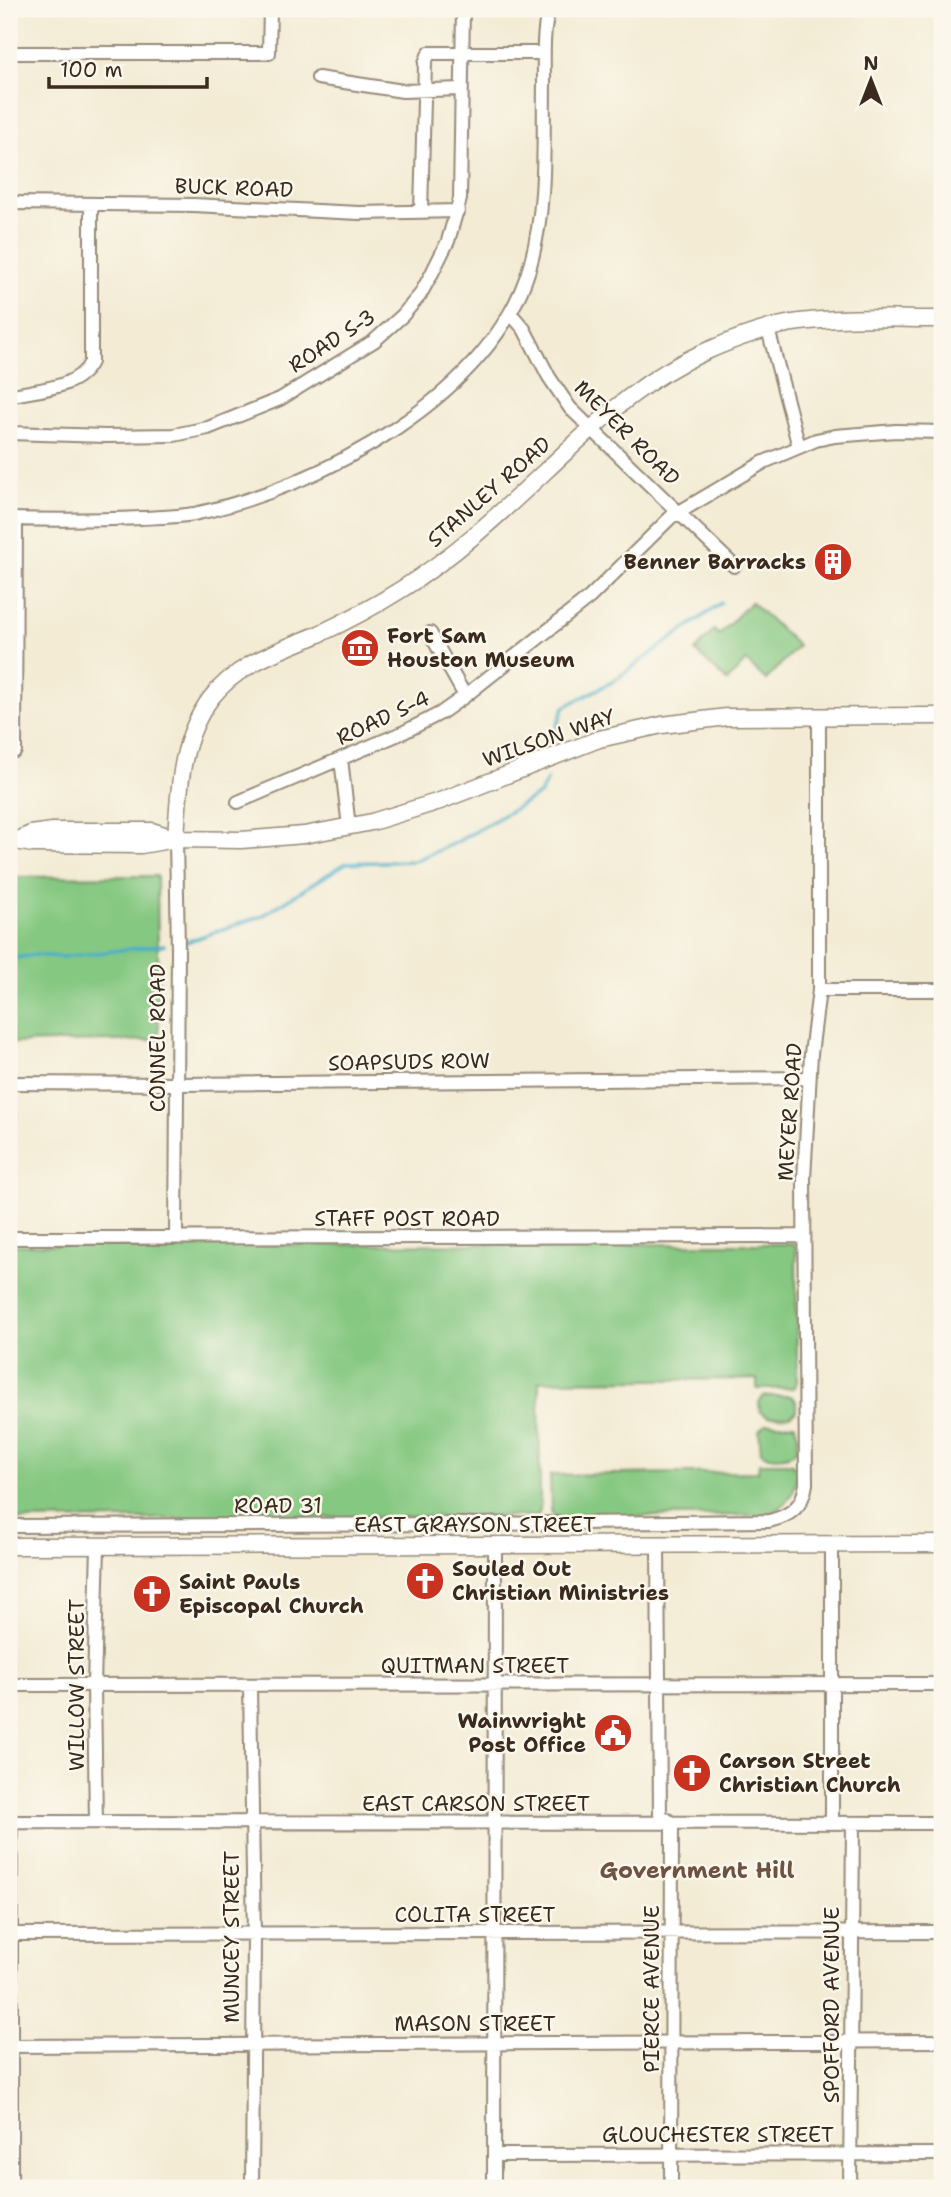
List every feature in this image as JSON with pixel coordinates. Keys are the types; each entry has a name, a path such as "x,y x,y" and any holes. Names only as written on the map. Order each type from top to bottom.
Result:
{"street":[{"path":"9,53 269,53 270,9"},
{"name":"ROAD S-3","path":"9,433 174,435 208,428 262,407 374,341 402,316 420,295 432,273 458,211 462,183 463,9"},
{"path":"12,751 12,519 176,516 239,503 283,488 335,464 403,424 467,369 488,346 510,314 531,262 542,199 544,53 549,9"},
{"path":"421,212 425,63 429,53 544,53"},
{"path":"318,78 403,91 461,89"},
{"name":"BUCK ROAD","path":"9,203 206,206 359,213 458,211"},
{"path":"9,396 71,382 85,374 91,362 91,204"},
{"name":"MEYER ROAD","path":"510,314 524,329 564,400 734,566"},
{"name":"STANLEY ROAD","path":"176,839 180,776 186,748 197,722 222,686 250,664 351,619 441,563 626,398 698,355 768,329 798,322 825,320 942,319"},
{"path":"768,329 799,447"},
{"name":"ROAD S-4","path":"238,802 404,732 441,713 590,597 671,517 764,462 816,440 858,433 942,432"},
{"path":"430,633 466,696"},
{"name":"MEYER ROAD","path":"797,1508 805,1494 806,1484 804,1179 809,1078 819,990 819,715"},
{"name":"WILSON WAY","path":"13,840 33,844 141,845 176,839 241,840 304,835 372,822 440,801 599,739 662,725 727,717 942,716"},
{"path":"341,759 349,827"},
{"name":"CONNEL ROAD","path":"176,839 176,1238"},
{"path":"819,990 942,990"},
{"name":"SOAPSUDS ROW","path":"9,1083 809,1078"},
{"name":"STAFF POST ROAD","path":"9,1238 804,1236"},
{"name":"ROAD 31","path":"9,1526 769,1521 797,1508"},
{"path":"832,1544 832,1823"},
{"name":"EAST GRAYSON STREET","path":"9,1546 942,1544"},
{"name":"PIERCE AVENUE","path":"658,1545 660,1815 672,1823 671,2188"},
{"name":"WILLOW STREET","path":"96,1822 94,1685 98,1547"},
{"path":"494,2188 495,1547"},
{"name":"QUITMAN STREET","path":"9,1685 942,1684"},
{"name":"MUNCEY STREET","path":"250,1686 254,1936 251,2045 252,2188"},
{"path":"10,1822 10,2188"},
{"name":"EAST CARSON STREET","path":"10,1822 942,1823"},
{"name":"SPOFFORD AVENUE","path":"850,2188 853,1823"},
{"name":"COLITA STREET","path":"9,1934 254,1936 942,1932"},
{"name":"MASON STREET","path":"9,2046 942,2041"},
{"name":"GLOUCHESTER STREET","path":"494,2155 942,2154"}],"green space":[{"path":"751,602 798,646 766,680 746,661 727,681 695,651 714,630 719,635"},
{"path":"157,876 159,1040 9,1043 9,877"},
{"path":"794,1244 797,1382 793,1388 757,1389 757,1379 539,1381 540,1509 535,1516 9,1520 9,1245"},
{"path":"764,1396 791,1396 796,1401 796,1411 790,1416 769,1417 760,1412 759,1402"},
{"path":"766,1424 795,1424 797,1450 779,1457 761,1452 759,1430"},
{"path":"759,1463 791,1463 797,1470 790,1497 769,1515 556,1517 552,1514 550,1475 758,1472"}],"waterway":[{"path":"554,734 564,707 612,682 721,603"},
{"path":"183,943 262,916 346,863 414,861 455,843 540,794 547,780"},
{"path":"9,959 35,955 62,957 164,945"}],"place":[{"name":"Benner Barracks","path":"833,562"},
{"name":"Fort Sam Houston Museum","path":"360,648"},
{"name":"Souled Out Christian Ministries","path":"425,1581"},
{"name":"Saint Pauls Episcopal Church","path":"152,1594"},
{"name":"Wainwright Post Office","path":"613,1733"},
{"name":"Carson Street Christian Church","path":"692,1773"}],"district":[{"name":"Government Hill","path":"697,1870"}]}
